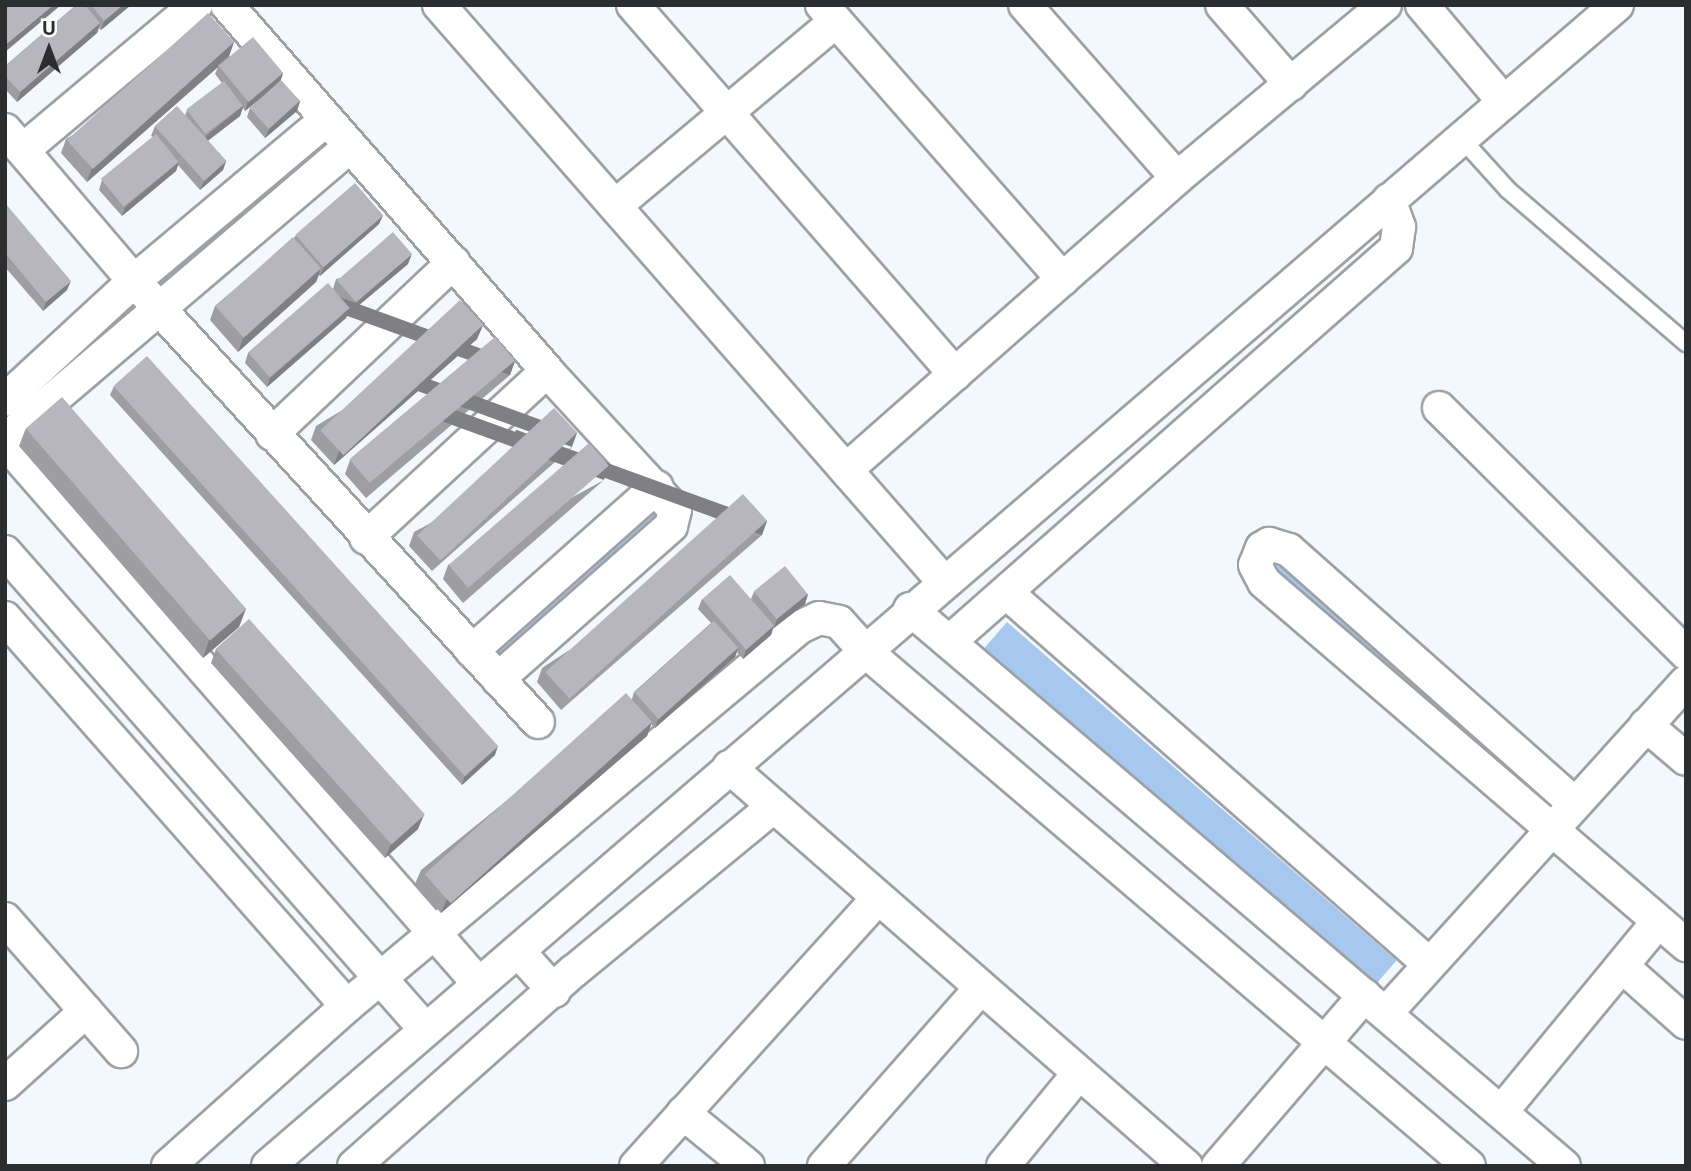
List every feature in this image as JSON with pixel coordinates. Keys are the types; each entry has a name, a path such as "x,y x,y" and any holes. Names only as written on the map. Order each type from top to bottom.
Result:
{"street":[{"path":"196,5 14,140 161,311 366,538 538,722"},
{"path":"227,5 547,371 657,487 675,510 671,526 498,679"},
{"path":"439,5 943,581"},
{"path":"633,5 955,374"},
{"path":"1025,5 1177,178"},
{"path":"1222,5 1291,84"},
{"path":"846,470 1177,178 1385,5"},
{"path":"1422,5 1504,102"},
{"path":"268,1166 910,609 1617,5"},
{"path":"615,206 728,111 829,13 1063,279"},
{"path":"5,400 134,281 326,120"},
{"path":"349,147 161,311 5,441 479,984"},
{"path":"949,642 1396,248 1399,227 1389,200"},
{"path":"272,434 454,262"},
{"path":"366,538 547,371"},
{"path":"1439,408 1686,653"},
{"path":"472,651 657,487"},
{"path":"1575,804 1289,550 1269,544 1262,548 1255,565 1264,582 1686,945"},
{"path":"5,552 425,1029"},
{"path":"1007,593 1429,964"},
{"path":"910,609 1564,1166"},
{"path":"5,618 347,1006"},
{"path":"167,1166 347,1006 382,981 800,627 819,618 831,618 864,650 1469,1166"},
{"path":"1217,1166 1324,1042 1429,964 1686,682"},
{"path":"1646,725 1686,759"},
{"path":"729,767 1185,1166"},
{"path":"355,1166 554,991 774,806"},
{"path":"636,1166 878,898"},
{"path":"5,919 121,1051"},
{"path":"1502,1111 1658,922"},
{"path":"517,951 554,991"},
{"path":"1623,967 1686,1023"},
{"path":"824,1166 981,988"},
{"path":"5,1084 86,1011"},
{"path":"1003,1166 1079,1073"},
{"path":"683,1113 748,1166"}],"lane":[{"path":"1461,138 1508,190 1686,343"}],"shaded area":[{"path":"324,131 338,148 159,293 145,276"},
{"path":"654,501 668,517 504,659 490,643"},
{"path":"1283,561 1545,797 1534,808 1272,573"},
{"path":"1007,622 1396,961 1373,987 984,648"}],"building":[{"path":"5,5 53,5 5,45"},
{"path":"76,5 85,5 100,23 20,92 5,76 5,66"},
{"path":"91,5 123,5 104,21"},
{"path":"208,13 234,42 93,169 67,140"},
{"path":"253,37 283,73 249,102 219,66"},
{"path":"281,80 300,101 269,129 250,108"},
{"path":"224,81 243,106 205,134 186,109"},
{"path":"177,106 227,161 204,181 155,126"},
{"path":"156,134 179,162 123,207 101,179"},
{"path":"355,183 383,215 324,267 295,235"},
{"path":"5,203 71,281 46,302 5,253"},
{"path":"393,232 412,254 356,302 337,281"},
{"path":"293,237 321,268 244,338 216,307"},
{"path":"328,283 350,308 270,377 248,353"},
{"path":"460,300 483,325 343,455 320,430"},
{"path":"495,337 515,361 369,483 349,459"},
{"path":"147,356 498,746 465,776 114,386"},
{"path":"62,397 246,609 210,641 26,428"},
{"path":"554,408 577,433 440,560 417,536"},
{"path":"589,443 609,466 468,588 449,565"},
{"path":"743,494 767,521 569,699 545,672"},
{"path":"785,566 808,594 777,619 754,591"},
{"path":"730,575 774,626 746,650 702,599"},
{"path":"249,619 425,814 392,845 216,649"},
{"path":"714,621 738,648 659,719 634,693"},
{"path":"626,693 652,722 451,903 425,874"}]}
